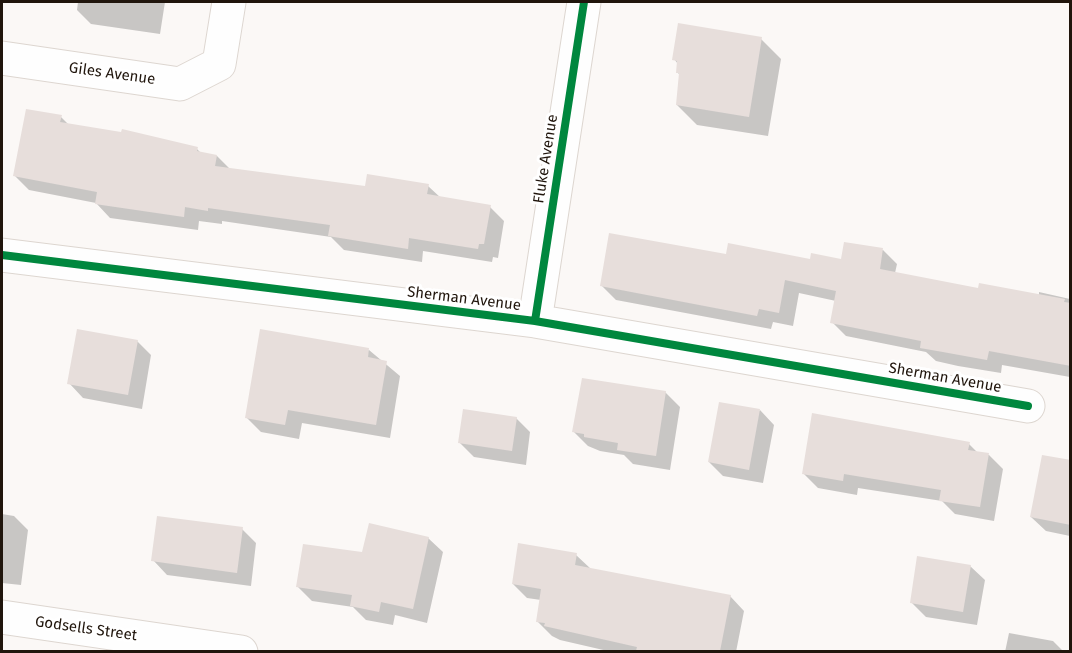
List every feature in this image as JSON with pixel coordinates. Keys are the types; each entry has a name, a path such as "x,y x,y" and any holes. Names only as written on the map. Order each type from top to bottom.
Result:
{"street":[{"name":"Giles Avenue","path":"2,58 180,84 219,64 229,2"},
{"name":"Fluke Avenue","path":"535,321 584,2"},
{"name":"Sherman Avenue","path":"2,255 535,321 1028,406"},
{"name":"Godsells Street","path":"2,617 241,651"}],"building":[{"path":"678,23 762,37 749,117 676,105 679,73 676,73 677,61 672,60"},
{"path":"26,109 62,115 60,122 121,132 122,129 198,147 197,151 217,155 215,166 365,186 367,174 429,184 427,194 491,205 484,244 479,244 478,249 409,238 408,249 328,236 330,225 208,208 208,211 185,207 184,217 95,204 97,192 13,176"},
{"path":"609,233 726,254 728,243 810,259 811,253 841,259 844,242 883,248 880,269 978,288 979,283 1065,299 1064,302 1071,303 1071,366 989,351 987,360 920,348 921,341 830,323 836,291 785,280 779,313 759,309 757,316 600,286"},
{"path":"77,329 138,340 128,395 67,384"},
{"path":"260,329 369,348 368,357 387,361 376,425 288,410 285,425 245,418"},
{"path":"582,378 666,391 656,456 617,450 618,443 584,437 584,434 572,432"},
{"path":"719,402 760,409 749,470 708,462"},
{"path":"463,409 517,417 512,451 458,443"},
{"path":"812,413 970,442 968,450 989,453 980,507 939,501 941,490 844,474 843,481 802,474"},
{"path":"1042,455 1071,460 1071,525 1030,517"},
{"path":"157,516 243,527 237,573 151,561"},
{"path":"369,523 429,537 413,609 381,602 379,612 350,606 352,595 296,587 303,544 362,552"},
{"path":"518,543 577,553 575,565 731,595 720,651 636,651 637,647 544,626 545,623 536,622 541,589 512,584"},
{"path":"917,556 971,565 963,612 910,603"}],"cycle path":[{"path":"535,321 584,2"},
{"path":"2,255 535,321 1028,406"}]}
